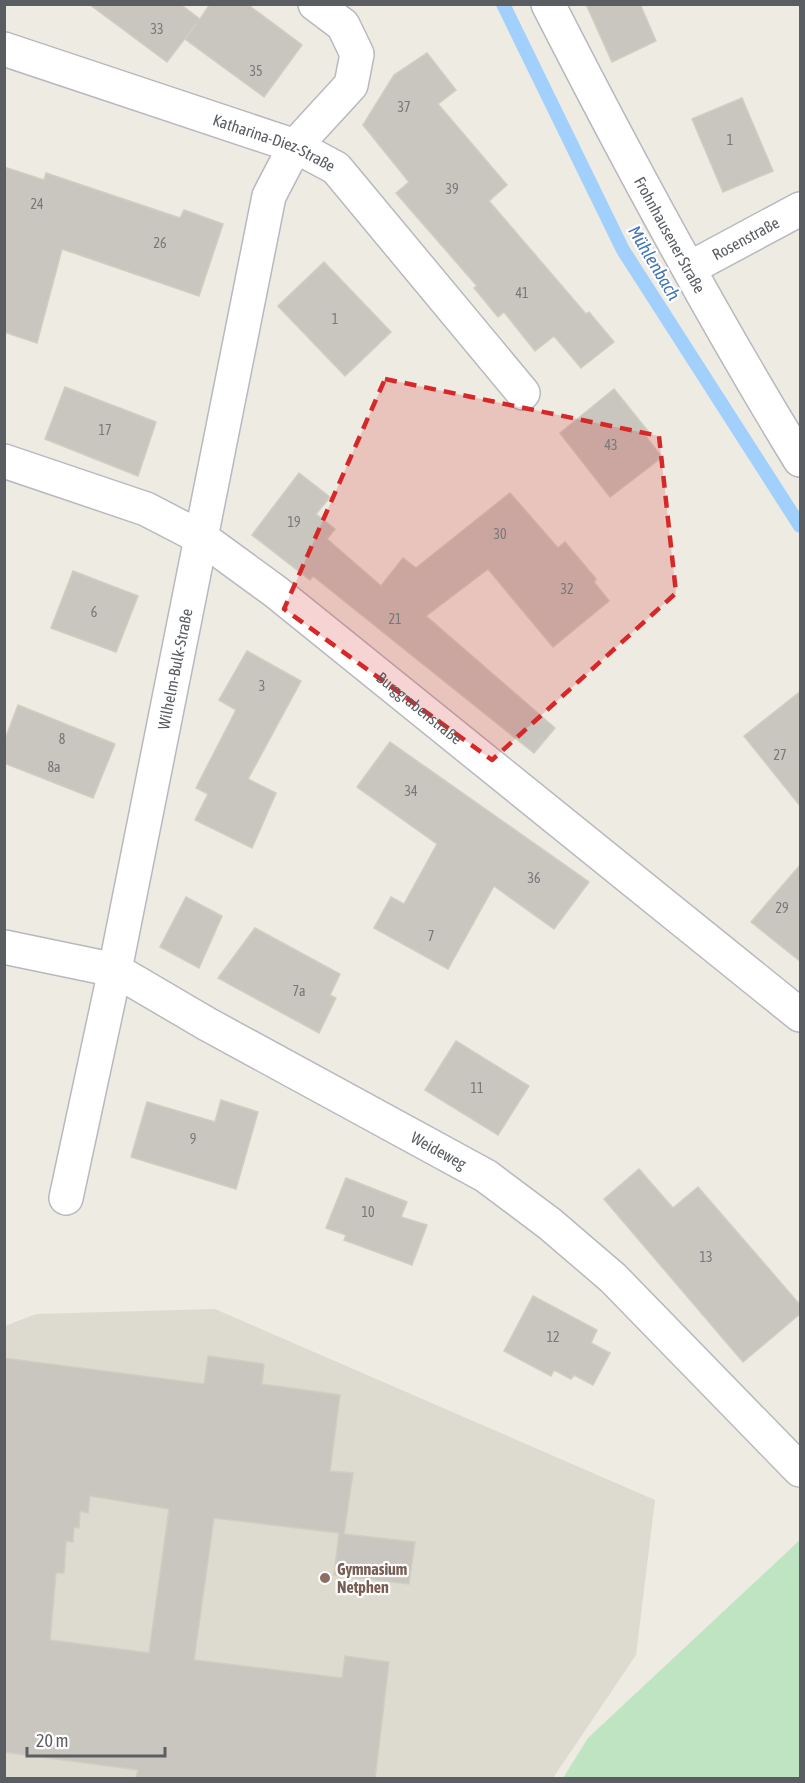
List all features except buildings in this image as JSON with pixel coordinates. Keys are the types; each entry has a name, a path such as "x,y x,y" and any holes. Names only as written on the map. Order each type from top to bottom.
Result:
{"street":[{"name":"Wilhelm-Bulk-Straße","path":"66,1198 115,970 269,196 295,146 351,86 357,54 343,25 315,4"},
{"name":"Frohnhausener Straße","path":"549,4 594,93 747,374 801,460"},
{"name":"Katharina-Diez-Straße","path":"4,50 295,146 336,168 523,393"},
{"name":"Rosenstraße","path":"690,268 801,208"},
{"name":"Burggrabenstraße","path":"4,461 146,509 202,538 276,592 801,1015"},
{"name":"Weideweg","path":"4,946 115,970 207,1024 486,1176 550,1224 613,1278 801,1470"}],"highlighted area":[{"path":"385,379 659,436 676,593 492,760 284,609"}],"shaded area":[{"name":"Gymnasium Netphen","path":"215,1309 655,1500 636,1655 553,1778 5,1778 5,1326 36,1314"}],"green space":[{"path":"800,1540 800,1778 563,1778 588,1738"}],"waterway":[{"name":"Mühlenbach","path":"503,4 623,250 800,526"}],"place":[{"name":"Gymnasium Netphen","path":"325,1578"}]}
